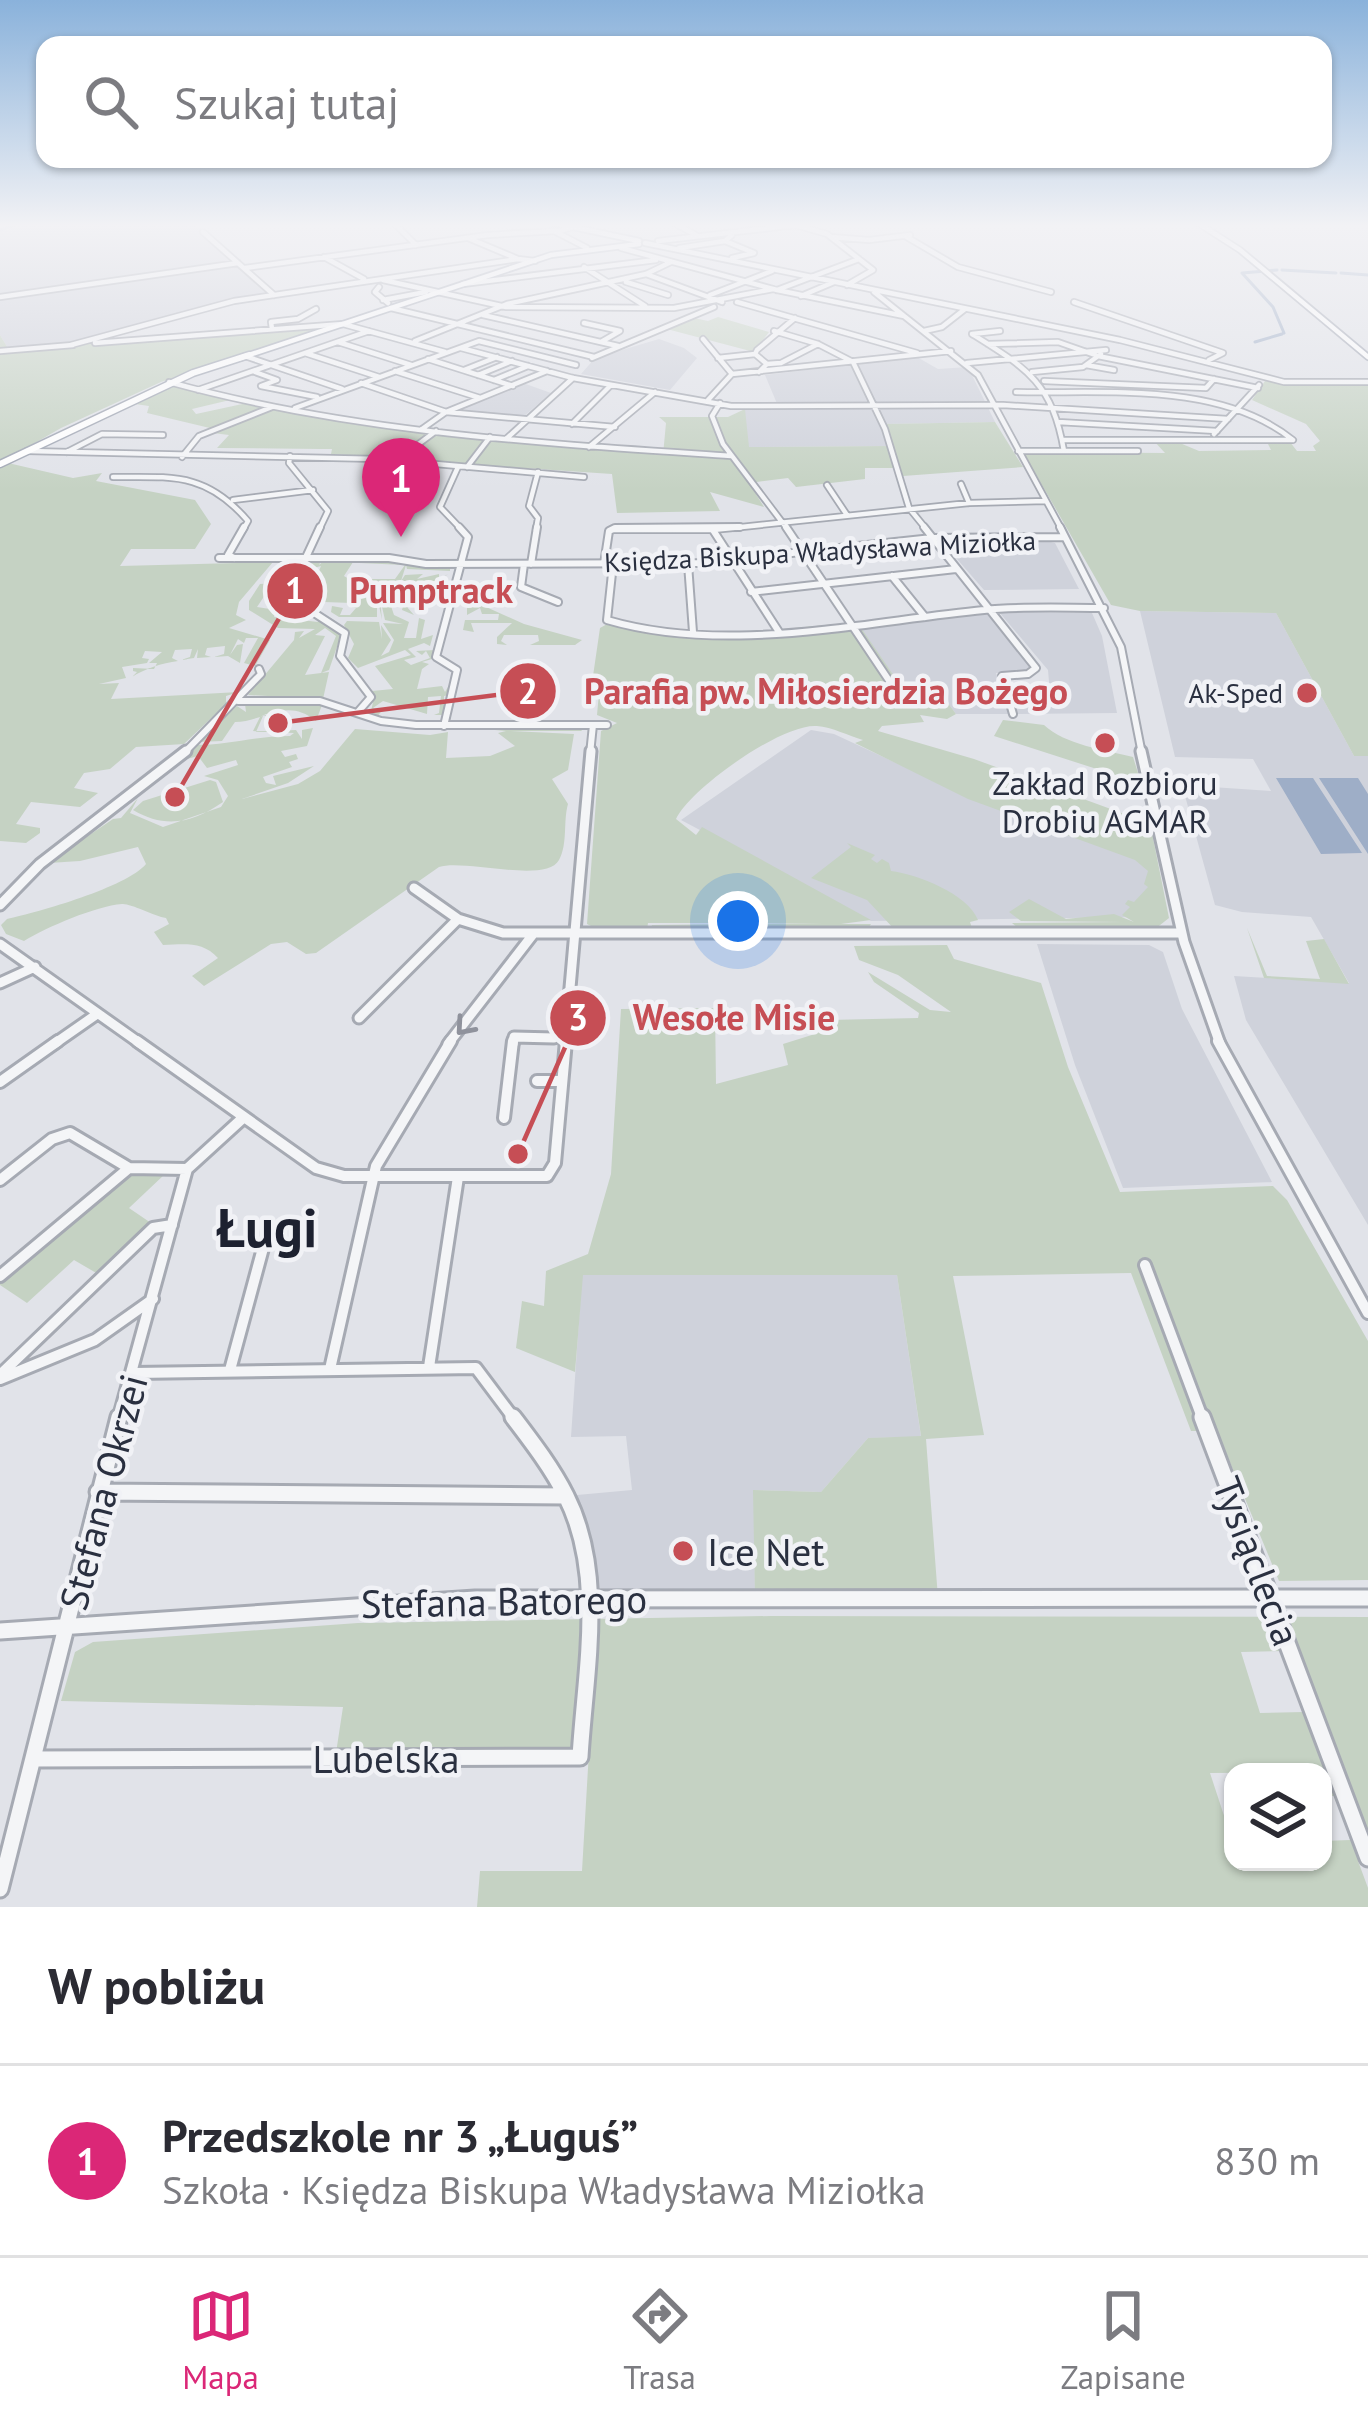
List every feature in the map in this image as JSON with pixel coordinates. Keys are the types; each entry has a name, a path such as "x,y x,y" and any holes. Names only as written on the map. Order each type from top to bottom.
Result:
{"main road":[{"path":"1,464 169,382 378,312"},
{"path":"1314,312 1368,358"}],"street":[{"path":"105,340 195,312"},
{"path":"272,329 271,322 298,319 309,312"},
{"path":"411,312 594,358"},
{"path":"412,342 488,312"},
{"path":"557,374 698,312"},
{"path":"774,312 920,354"},
{"path":"883,312 904,316"},
{"path":"899,312 967,363 1104,608 1121,647 1181,934 1216,1037 1368,1313"},
{"path":"924,331 942,327 961,312"},
{"path":"980,312 1209,360 1266,377 1305,384 1368,382"},
{"path":"1103,312 1223,353 1209,360"},
{"path":"481,315 618,346"},
{"path":"718,358 754,354 774,331 795,318"},
{"path":"584,323 620,331 602,342"},
{"path":"343,324 446,352"},
{"path":"0,351 329,327"},
{"path":"1040,339 1057,327"},
{"path":"774,331 818,344 854,362 875,406 909,508 1036,668 1028,674 1002,676 1013,714"},
{"path":"1000,331 972,334 1042,380 1052,394 1064,451"},
{"path":"196,390 369,332"},
{"path":"703,339 732,374"},
{"path":"988,344 1040,339 1098,356 1258,388"},
{"path":"1086,364 1120,340"},
{"path":"290,410 484,341 576,365"},
{"path":"338,342 411,365"},
{"path":"759,372 767,364 781,363 818,344"},
{"path":"461,347 573,378 720,403 994,405 1228,419"},
{"path":"967,363 1106,350"},
{"path":"708,400 732,374 951,351"},
{"path":"305,353 379,377"},
{"path":"754,354 767,364"},
{"path":"245,356 346,390"},
{"path":"464,370 497,357"},
{"path":"428,359 513,386"},
{"path":"478,375 512,362"},
{"path":"1031,372 1086,364 1114,370"},
{"path":"494,380 528,366"},
{"path":"395,371 480,398"},
{"path":"421,430 446,412 547,371"},
{"path":"253,372 277,380 261,386 322,398"},
{"path":"1209,440 1266,377"},
{"path":"506,439 573,378"},
{"path":"1206,388 1214,379"},
{"path":"1062,440 1293,440 1278,422 1212,402 1020,392 1042,380 1206,388"},
{"path":"169,382 272,407 421,430 731,456"},
{"path":"362,383 446,412 615,427"},
{"path":"572,424 611,385"},
{"path":"1119,385 1137,440"},
{"path":"1206,388 1212,402"},
{"path":"589,447 655,392"},
{"path":"720,403 712,416 731,456 806,552 890,682"},
{"path":"184,460 200,436 272,407"},
{"path":"1058,422 1217,431"},
{"path":"66,452 94,434 132,429 163,435"},
{"path":"393,475 400,462 436,431"},
{"path":"124,455 149,434"},
{"path":"444,726 457,669 436,657 468,534 440,507 462,467 490,437"},
{"path":"27,451 184,460 290,456 584,477"},
{"path":"1018,451 1138,451"},
{"path":"290,456 289,463 328,511 288,596 299,608 333,619 345,633 341,658 370,697 357,713"},
{"path":"538,472 530,506 538,518 521,587 558,602"},
{"path":"113,478 190,475 225,491 248,521 228,555 235,558"},
{"path":"962,484 969,503"},
{"path":"827,485 847,515"},
{"path":"232,500 313,490"},
{"path":"1046,501 909,508 713,530 609,530 607,620 640,631 779,632 990,609 1104,608"},
{"path":"713,530 779,632"},
{"name":"Księdza Biskupa Władysława Miziołka","path":"219,558 688,563 932,538 1065,537"},
{"path":"688,563 694,632"},
{"path":"751,592 956,569"},
{"path":"892,576 925,617"},
{"path":"0,905 30,868 120,807 238,701 261,674 259,669"},
{"path":"238,701 320,701 395,723 607,725"},
{"path":"0,944 316,1168 335,1175 372,1177 542,1178 555,1163 593,725"},
{"path":"414,889 458,919 496,932 1181,934"},
{"path":"358,1018 458,919"},
{"path":"330,1370 372,1177 437,1060 534,933"},
{"path":"0,983 35,967"},
{"path":"0,1082 97,1014"},
{"path":"503,1118 514,1037 554,1038"},
{"path":"537,1081 562,1081"},
{"path":"489,1096 506,1096"},
{"path":"0,1180 52,1139 70,1132 129,1168 187,1169 244,1118"},
{"path":"0,1276 129,1168"},
{"name":"Stefana Okrzei","path":"0,1889 98,1492 187,1169"},
{"path":"429,1366 458,1177"},
{"path":"0,1377 153,1228 172,1225"},
{"path":"230,1370 269,1226"},
{"name":"Tysiąclecia","path":"1144,1265 1368,1858"},
{"path":"0,1377 95,1340 153,1299"},
{"path":"134,1373 429,1366 458,1372 476,1368 566,1496 580,1534 587,1598"},
{"path":"98,1492 566,1496"},
{"name":"Stefana Batorego","path":"0,1631 356,1604 587,1598 1368,1598"},
{"name":"Lubelska","path":"33,1759 580,1757 587,1598"}],"shaded area":[{"path":"0,312 191,312 71,345 9,350 0,335"},
{"path":"659,339 697,358 670,390 581,374 595,358"},
{"path":"917,357 938,369 968,367 995,422 884,424 890,446 748,447 744,407 778,406 765,375"},
{"path":"523,383 551,393 523,417 458,411"},
{"path":"943,543 1055,543 1079,589 984,590"},
{"path":"1140,611 1276,613 1354,756 1368,756 1368,1225 1246,1020 1234,976 1349,983 1311,917 1215,905 1182,785 1271,791 1253,759 1175,757"},
{"path":"988,612 1033,667 1026,672 996,673 1009,714 956,714 937,688 905,692 862,631 865,627"},
{"path":"999,612 1092,613 1102,636 1117,713 1018,714 1011,695 1050,693 1048,670"},
{"path":"811,730 834,734 965,795 1147,862 1154,870 1141,917 871,921 681,820"},
{"path":"1037,944 1149,945 1163,952 1182,1009 1272,1182 1123,1188 1075,1065"},
{"path":"582,1275 897,1275 921,1437 868,1438 821,1492 754,1490 755,1598 587,1597 566,1496 632,1490 626,1436 571,1437"}],"green space":[{"path":"689,317 708,321 718,317 769,332 754,352 663,328"},
{"path":"311,327 314,331 161,382 61,428 0,463 0,335 9,350 103,339"},
{"path":"1265,381 1301,386 1368,384 1368,756 1354,756 1276,613 1140,611 1111,605 1023,452 1165,453 1154,441 1175,441 1199,451 1271,450 1267,442 1290,442 1297,451 1316,451 1313,446 1320,441 1306,424 1252,400"},
{"path":"172,384 230,400 192,409 196,414 247,403 265,408 214,429 147,413 149,406 128,403"},
{"path":"275,409 403,425 426,434 398,458 331,454 332,449 217,448 229,435 213,433"},
{"path":"745,409 749,447 889,446 883,424 995,422 1023,467 903,476 899,468 865,468 865,479 796,487 788,478 749,483 764,507 710,492 720,511 617,513 612,474 401,460 438,433 663,455 666,423 659,417 728,417"},
{"path":"8,463 73,478 102,473 96,481 195,500 211,524 195,549 131,549 120,566 273,562 239,602 236,615 246,620 229,628 270,640 255,666 244,663 258,638 246,638 244,643 238,639 230,655 243,644 240,663 228,656 214,657 224,654 225,646 207,648 205,655 211,657 197,658 198,649 194,658 181,660 190,657 192,649 175,650 172,658 178,661 155,666 157,663 149,663 162,652 145,651 142,658 149,659 147,663 122,667 126,678 99,684 119,683 111,699 239,692 226,696 226,704 184,744 136,747 110,769 84,773 74,788 98,793 80,807 31,802 16,824 40,828 40,833 26,843 0,841 0,467"},
{"path":"322,559 319,565 326,559 355,559 344,576 349,579 395,579 405,565 359,563 361,559 395,560 413,567 410,563 450,566 450,571 407,569 406,565 401,581 405,575 423,574 417,579 439,574 439,580 448,574 435,585 432,596 407,607 414,615 402,610 404,603 428,593 431,585 420,585 418,591 391,606 394,615 409,622 404,638 416,638 419,618 425,620 421,639 433,635 430,646 424,643 408,649 416,657 404,660 411,665 430,658 426,651 422,655 416,651 435,650 432,659 422,662 429,664 422,669 417,689 442,686 445,692 451,682 449,695 444,696 444,715 434,715 439,713 441,696 428,697 427,714 383,701 373,708 382,710 378,716 366,712 371,711 374,698 357,673 372,691 393,689 375,666 411,655 405,650 358,668 348,658 354,644 344,625 347,621 379,622 382,639 381,625 391,640 381,656 389,652 394,640 383,623 403,624 385,620 380,598 382,620 377,596 377,617 339,617 331,612 332,606 343,608 340,615 350,615 356,608 352,603 324,602 321,594 310,593 321,566 306,570 309,576 302,592 296,592 306,561 307,567 311,560"},
{"path":"273,583 257,607 276,610 274,617 318,622 316,616 341,635 329,670 321,673 329,672 323,699 248,695 294,640 295,632 304,631 299,638 315,629 278,628 249,610 260,584","holes":["325,628 336,636 321,673 305,675 325,636 315,635"]},
{"path":"475,602 524,624 582,640 575,645 530,645 539,641 538,635 504,635 501,641 507,645 497,644 497,637 512,623 471,623 474,632 463,630 465,620 498,620 499,614 482,614 480,608 467,615 467,604"},
{"path":"857,622 905,692 937,688 956,714 947,719 920,715 924,722 882,726 878,731 974,759 1138,819 1141,827 1151,828 1169,918 1155,929 1018,928 1012,923 1124,922 1021,921 1009,912 1029,899 1066,919 1114,914 1134,922 1122,915 1130,907 1125,904 1134,902 1148,887 1144,884 1148,871 1135,860 968,799 855,743 863,740 817,726 782,735 739,760 699,791 676,819 696,835 702,827 871,920 841,924 871,924 869,927 649,932 652,925 824,923 648,923 647,930 599,930 587,924 601,731 617,723 597,715 599,693 593,676 600,628 609,623 733,632"},
{"path":"245,704 322,705 316,721 285,710 235,722 222,741 197,742 237,706 246,712"},
{"path":"1003,720 1044,725 1074,742 1133,757 1139,776 1131,780 994,736"},
{"path":"579,727 582,731 511,731 574,734 568,770 552,779 568,804 562,854 551,867 538,870 439,867 316,953 306,954 287,942 271,944 204,986 192,976 218,958 200,946 163,945 154,932 169,924 166,918 131,905 86,913 24,941 6,934 1,925 7,919 102,890 146,864 138,847 80,861 48,863 121,818 138,798 130,813 163,827 221,807 228,796 218,780 204,776 238,765 236,760 207,768 198,756 176,762 194,745 294,733 265,732 296,730 302,739 302,730 313,728 307,746 281,751 285,757 296,754 298,759 289,762 292,767 263,777 266,783 276,785 273,776 314,766 288,783 242,799 298,784 320,771 355,729 448,732 446,758 490,756 515,746 498,733 506,731 484,729"},
{"path":"216,782 223,802 201,815 168,821 133,810 143,801"},
{"path":"847,843 875,855 871,859 877,863 882,859 889,863 891,871 953,894 978,920 970,922 972,928 895,930 867,900 811,878 851,847"},
{"path":"1247,928 1267,976 1320,979 1306,941 1324,939 1349,984 1264,978"},
{"path":"947,945 954,959 1041,983 1068,1067 1120,1192 1273,1186 1287,1200 1368,1341 1368,1580 1279,1581 1217,1431 1191,1431 1131,1273 953,1276 984,1435 926,1439 938,1598 755,1598 753,1490 821,1492 868,1438 921,1436 897,1275 583,1275 575,1372 516,1348 522,1301 544,1306 546,1271 588,1254 611,1174 621,1009 715,1008 716,1084 788,1065 783,1044 815,1034 828,1020 918,1018 919,1013 874,982 868,972 930,1010 951,1012 898,975 859,960 854,946"},
{"path":"133,1174 165,1174 129,1208 151,1223 98,1274 74,1260 27,1303 0,1285 0,1277 117,1180"},
{"path":"771,1616 1368,1617 1368,1860 1358,1861 1368,1888 1368,1907 477,1907 480,1871 582,1871 589,1751 336,1753 343,1707 61,1701 75,1652 93,1642 358,1623","holes":["1284,1651 1304,1712 1260,1713 1241,1652"]}],"water":[{"path":"1276,778 1313,778 1362,853 1321,854"},
{"path":"1319,778 1358,778 1368,794 1368,854"}],"waterway":[{"path":"1275,312 1284,333"},
{"path":"1255,342 1282,334"}],"place":[{"name":"Przedszkole nr 3 „Ługuś”","path":"401,537"},
{"name":"Ak-Sped","path":"1307,693"},
{"name":"Parafia pw. Miłosierdzia Bożego","path":"278,723"},
{"name":"Zakład Rozbioru Drobiu AGMAR","path":"1105,743"},
{"name":"Pumptrack","path":"175,797"},
{"name":"Wesołe Misie","path":"518,1154"},
{"name":"Ice Net","path":"683,1551"}],"district":[{"name":"Ługi","path":"267,1227"}]}
